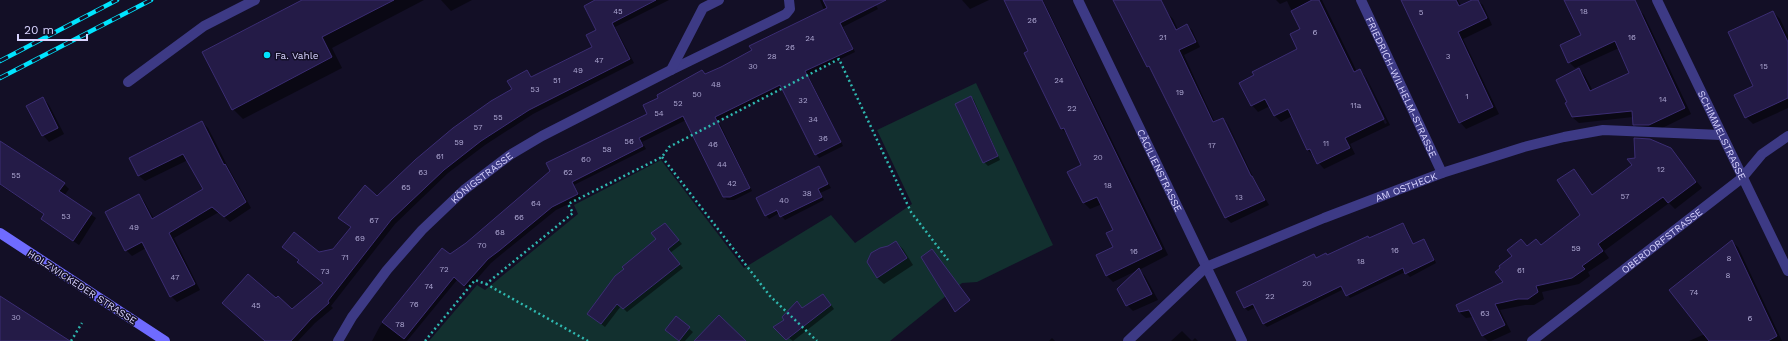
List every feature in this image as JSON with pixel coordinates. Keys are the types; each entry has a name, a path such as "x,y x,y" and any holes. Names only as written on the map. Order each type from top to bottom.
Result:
{"main road":[{"name":"HOLZWICKEDER STRASSE","path":"0,233 165,341"}],"street":[{"path":"128,82 204,26 255,0"},
{"path":"671,70 703,8 719,0"},
{"name":"KÖNIGSTRASSE","path":"338,341 352,317 387,270 422,230 464,190 510,155 542,136 671,70 786,14 790,9 789,0"},
{"name":"CÄCILIENSTRASSE","path":"1078,0 1242,341"},
{"name":"FRIEDRICH-WILHELM-STRASSE","path":"1361,0 1442,173"},
{"name":"SCHIMMELSTRASSE","path":"1656,0 1788,271"},
{"name":"AM OSTHECK","path":"1128,341 1206,267 1324,218 1442,173 1524,147 1564,137 1603,130 1721,135"},
{"name":"OBERDORFSTRASSE","path":"1532,341 1742,178 1762,154 1788,136"}],"path":[{"path":"486,284 573,213 568,204 662,157 669,147 839,59 911,212 948,260"},
{"path":"662,157 770,296 817,341"},
{"path":"425,341 475,280 486,284 588,341"},
{"path":"71,341 82,323"}],"green space":[{"path":"976,83 1053,245 977,282 962,283 890,341 429,341 477,285 485,290 578,214 574,205 661,160 744,268 831,215 855,243 912,204 877,130"}],"building":[{"name":"Fa. Vahle","path":"302,0 394,0 322,37 332,57 232,110 202,52"},
{"path":"595,0 656,0 612,23 630,59 529,110 481,141 444,170 391,220 328,301 329,303 311,319 291,341 265,341 222,303 248,274 276,298 278,296 292,309 323,283 297,262 299,260 282,247 294,232 319,252 333,249 351,227 338,218 365,185 377,196 415,160 453,128 491,101 512,89 507,81 527,70 531,77 592,47 586,35 596,30 584,6"},
{"path":"823,0 886,0 840,23 853,49 805,71 841,142 815,155 780,85 715,117 750,188 730,197 723,197 683,116 639,138 643,146 572,182 578,194 552,207 488,259 464,286 454,277 404,339 382,322 442,248 450,254 466,243 550,171 546,163 647,114 643,105 658,98 657,95 702,70 705,74 721,67 752,50 749,46 827,8"},
{"path":"1004,0 1042,0 1162,249 1106,276 1096,255 1113,247 1106,233 1113,230 1097,197 1083,203 1067,172 1081,165 1064,128 1061,129 1024,53 1028,51"},
{"path":"1113,0 1161,0 1176,30 1187,24 1196,42 1179,50 1213,122 1223,118 1251,176 1265,200 1225,218 1149,66 1147,67"},
{"path":"1312,0 1319,0 1354,72 1360,69 1384,119 1345,138 1350,148 1317,164 1310,149 1307,150 1288,109 1274,116 1265,99 1251,106 1239,83 1254,75 1252,72 1297,49 1290,34 1300,29 1291,11"},
{"path":"1401,0 1456,0 1459,6 1472,0 1478,0 1487,18 1458,32 1493,107 1459,123"},
{"path":"1564,0 1635,0 1685,108 1649,125 1633,125 1632,111 1572,117 1565,103 1567,102 1556,80 1579,68 1590,91 1629,73 1615,41 1568,63 1560,45 1581,35"},
{"path":"1773,11 1788,42 1788,98 1745,118 1734,95 1753,86 1728,32"},
{"path":"971,96 998,156 983,163 955,104"},
{"path":"43,97 58,128 42,136 26,106"},
{"path":"202,121 224,165 225,164 246,202 224,217 212,207 169,233 195,284 170,297 142,242 125,251 105,212 139,194 152,219 203,189 183,154 138,176 129,158"},
{"path":"1634,138 1650,139 1671,148 1696,182 1668,203 1663,197 1598,244 1603,251 1582,266 1585,269 1572,278 1536,286 1538,292 1528,299 1518,299 1495,304 1505,325 1482,336 1469,310 1459,312 1456,305 1503,282 1495,272 1500,268 1499,266 1512,256 1507,250 1521,239 1527,246 1536,239 1541,245 1580,215 1557,180 1574,169 1592,195 1632,165 1627,159 1635,158"},
{"path":"0,141 65,183 59,191 92,213 73,241 41,219 44,214 0,184"},
{"path":"819,166 828,184 818,189 822,197 780,217 777,210 765,216 756,198"},
{"path":"665,223 679,240 668,249 680,264 623,309 617,304 601,324 587,314 615,276 624,269 622,267 656,239 651,233"},
{"path":"1403,223 1413,244 1424,239 1434,260 1405,274 1403,268 1346,296 1341,286 1263,324 1253,304 1244,308 1236,292 1314,254 1316,258 1326,253 1327,255 1368,236 1369,238"},
{"path":"1732,240 1777,336 1768,341 1709,341 1669,290"},
{"path":"896,241 907,258 877,278 867,262 871,253"},
{"path":"932,249 970,300 955,312 921,257"},
{"path":"1139,268 1152,294 1126,306 1117,289"},
{"path":"823,294 831,305 786,340 773,327 784,320 782,317 797,301 802,308"},
{"path":"0,296 70,341 0,341"},
{"path":"719,315 746,341 694,341"},
{"path":"676,316 690,327 679,341 665,330"}],"railway":[{"path":"0,61 117,0"},
{"path":"0,78 151,0"}],"place":[{"name":"Fa. Vahle","path":"267,55"}]}
